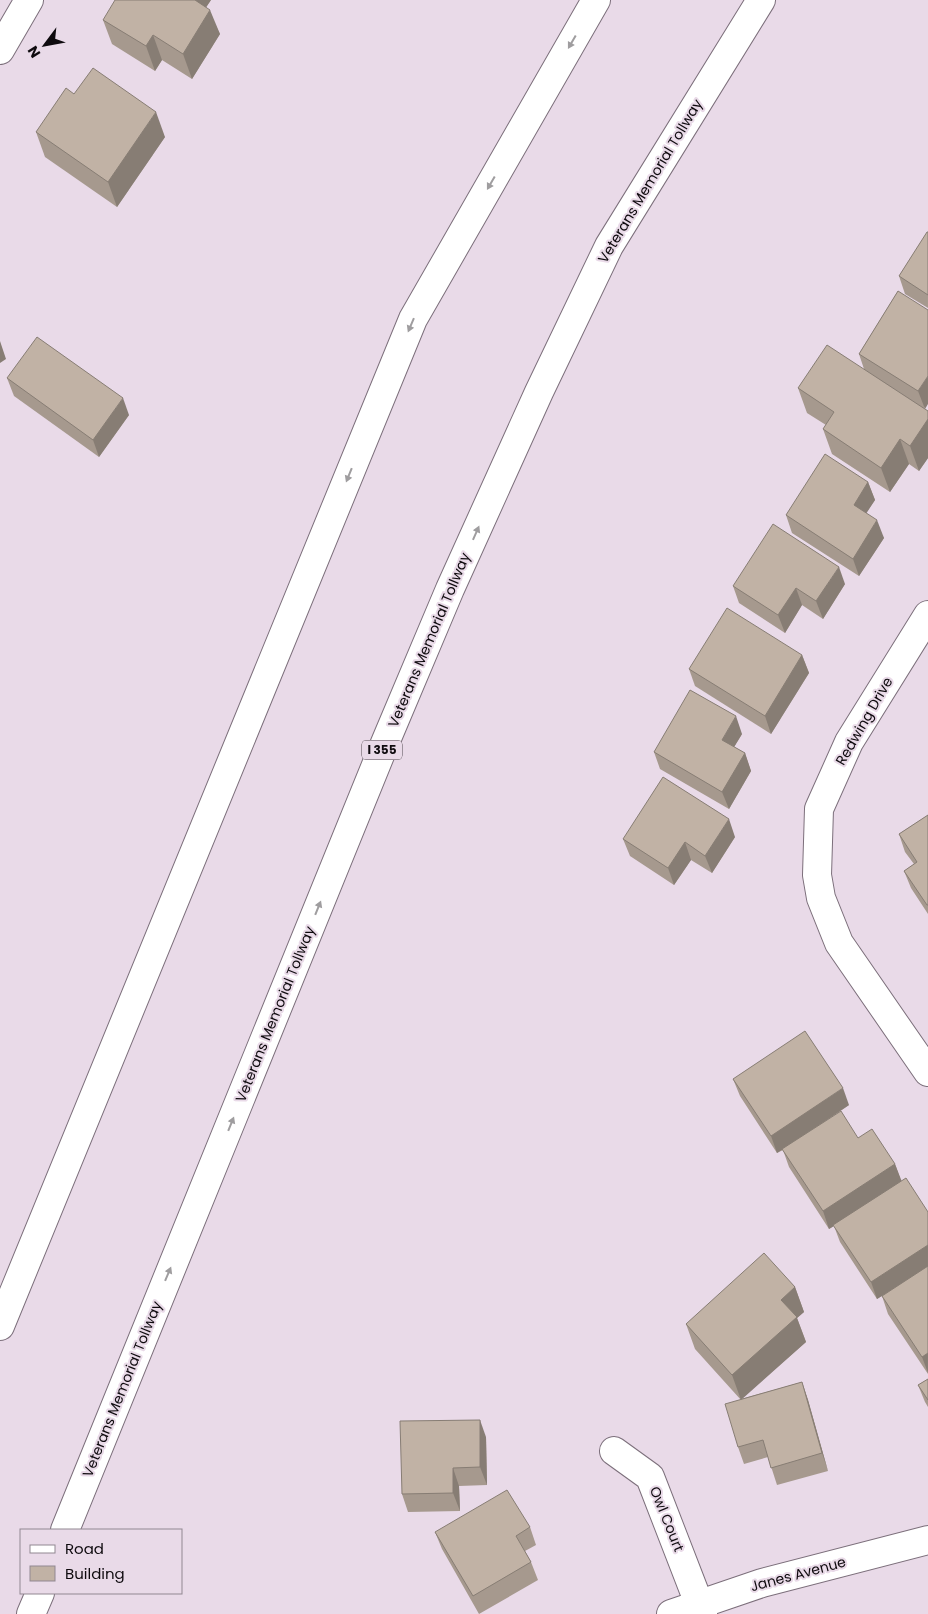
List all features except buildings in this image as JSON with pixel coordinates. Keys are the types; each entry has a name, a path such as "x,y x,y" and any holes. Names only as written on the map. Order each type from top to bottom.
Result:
{"main road":[{"path":"0,50 29,0"},
{"path":"0,1326 413,319 596,0"},
{"name":"Veterans Memorial Tollway","path":"65,1529 385,743 450,589 539,392 609,246 761,0"},
{"name":"Redwing Drive","path":"928,615 849,742 819,809 818,875 821,898 840,943 928,1072"},
{"name":"Owl Court","path":"614,1451 650,1477 701,1608"},
{"name":"Janes Avenue","path":"671,1614 701,1608 762,1583 928,1540"},
{"path":"31,1614 40,1594"}]}
